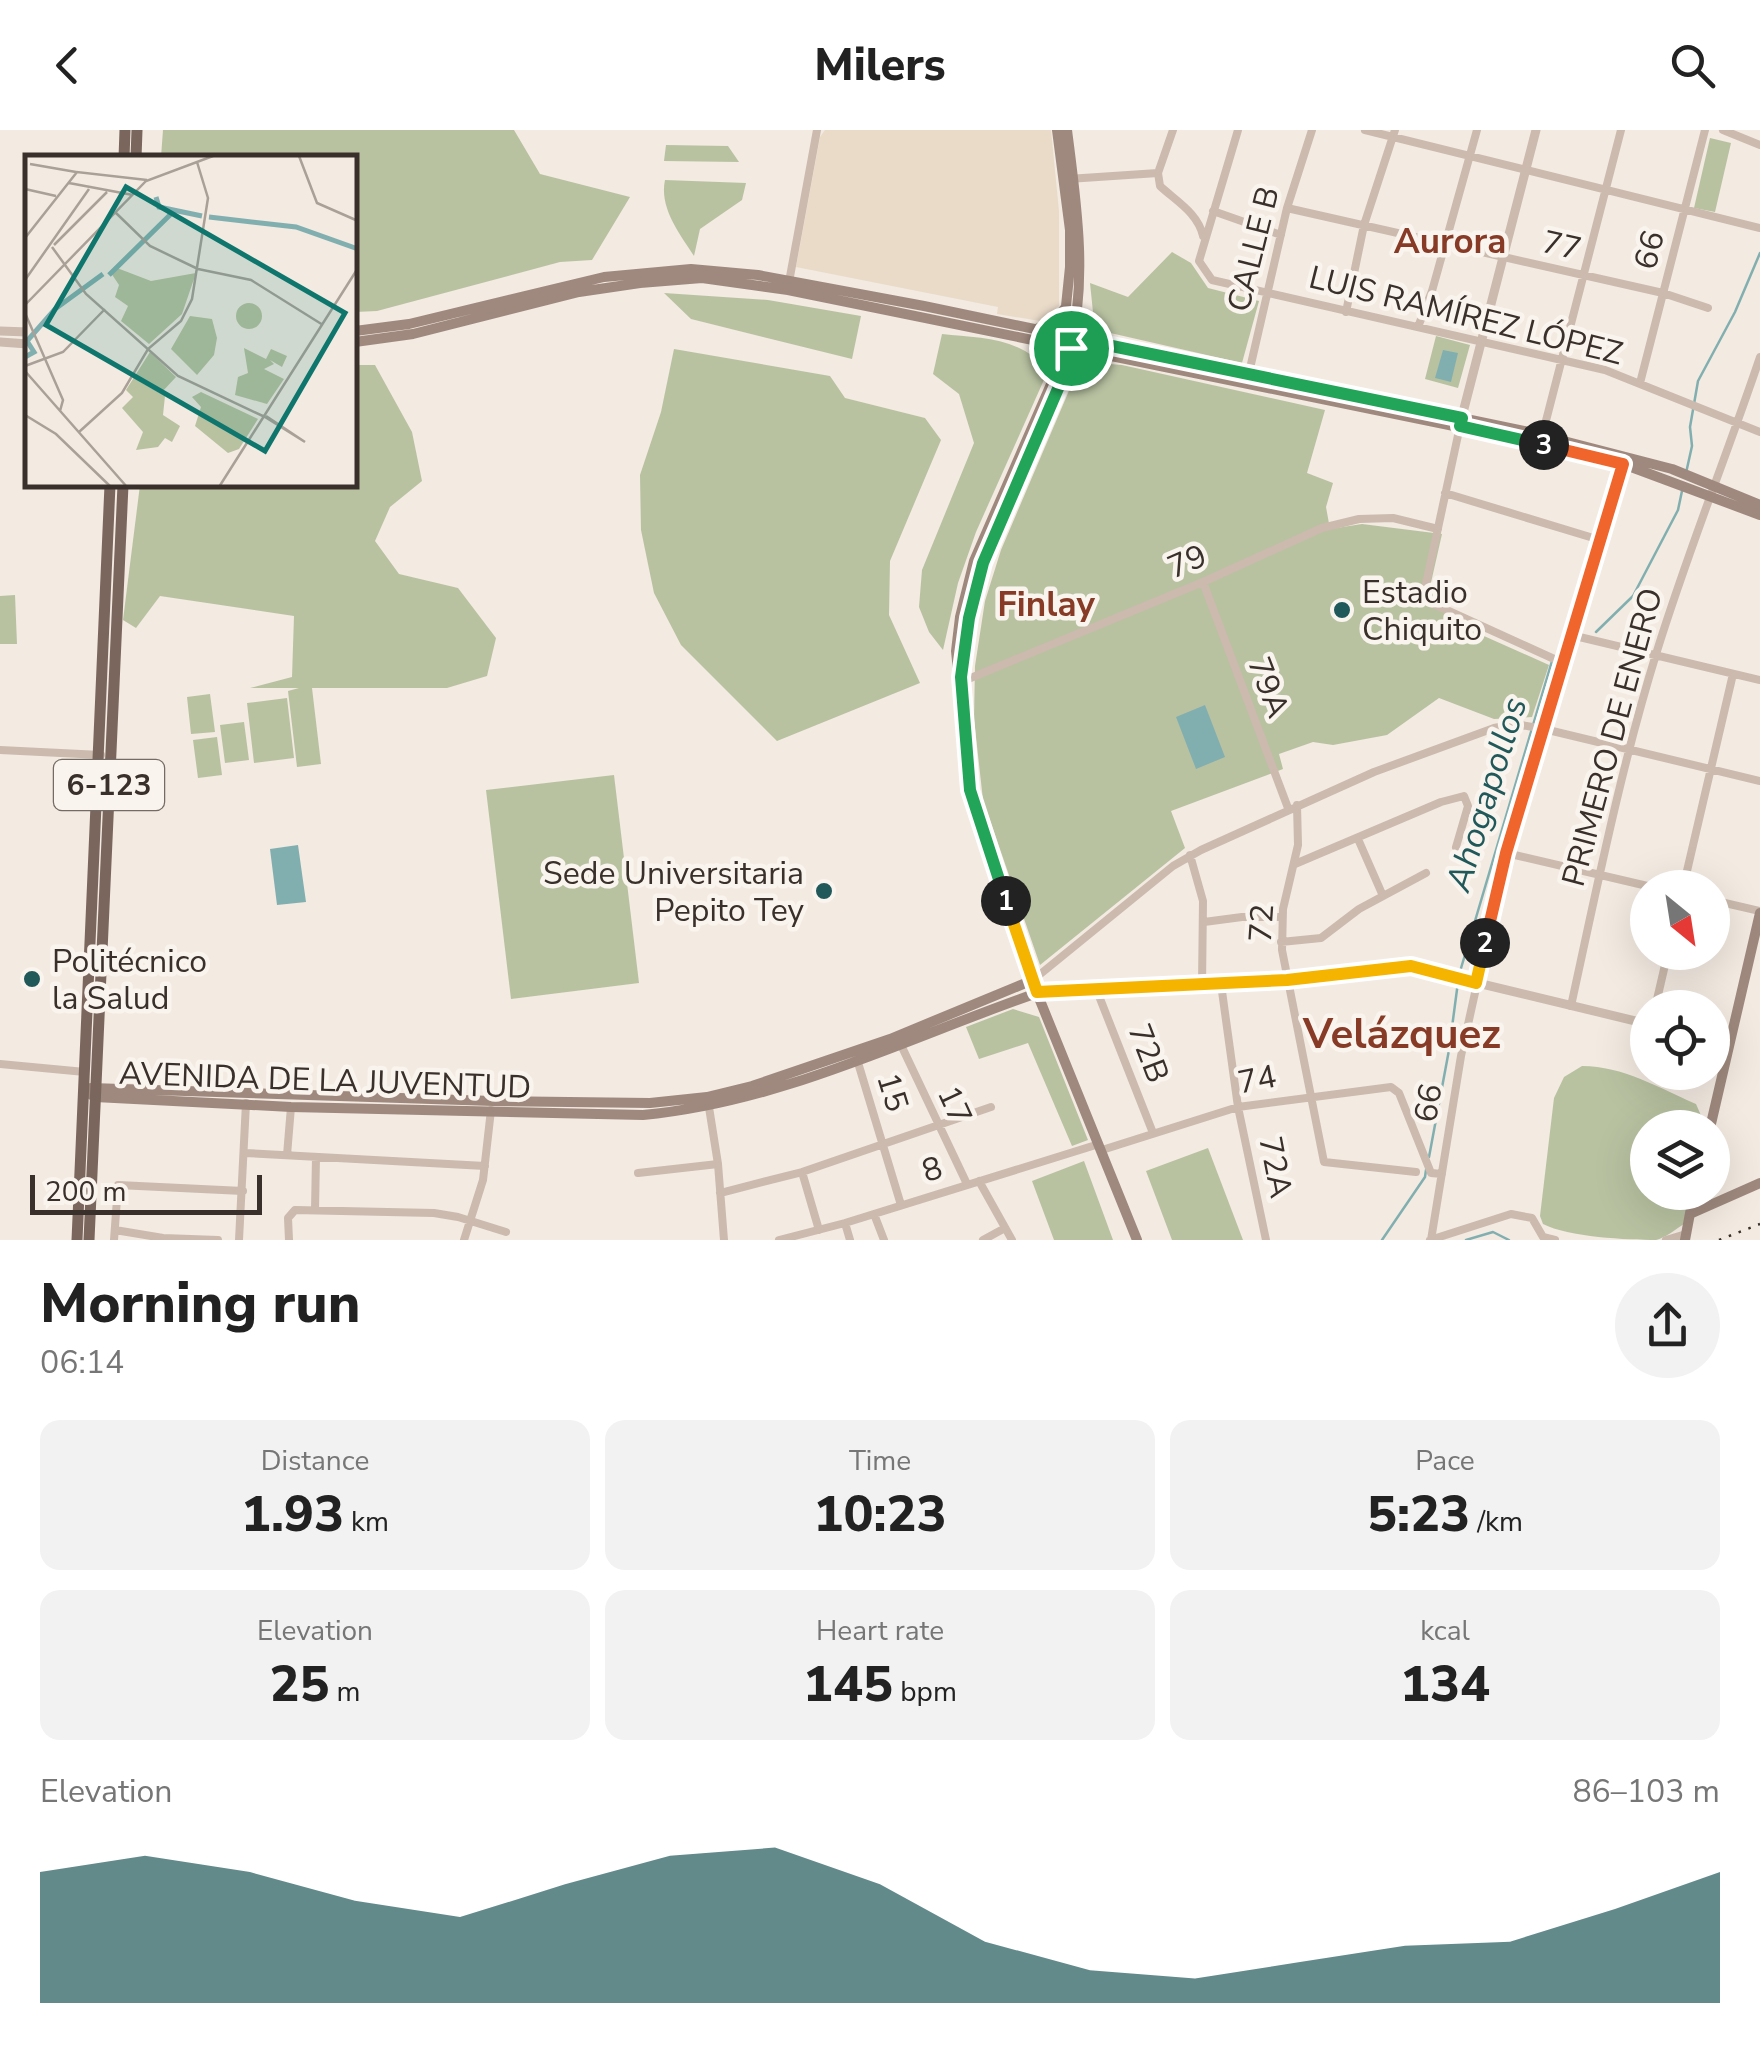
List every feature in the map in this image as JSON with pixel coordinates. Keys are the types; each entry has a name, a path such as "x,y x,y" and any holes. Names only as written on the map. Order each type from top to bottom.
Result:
{"main road":[{"path":"124,155 125,130"},
{"path":"136,155 138,130"},
{"path":"1057,130 1079,219 1067,342 1059,374 974,562 956,651 970,790 1037,992 1137,1240"},
{"path":"1067,130 1068,179"},
{"path":"358,331 409,324 576,282 699,268 1461,422 1624,460 1760,505"},
{"path":"358,342 413,334 580,292 640,283 702,278 788,285"},
{"path":"1033,335 1071,308"},
{"path":"1071,308 1084,328 1105,348"},
{"path":"1033,335 1059,374"},
{"path":"1059,374 1105,348"},
{"name":"6-123","path":"89,1240 110,488"},
{"name":"6-123","path":"77,1240 92,1091 85,1072 123,488"},
{"path":"1708,488 1760,515"},
{"path":"1730,1041 1760,912"},
{"path":"1019,986 1028,964"},
{"name":"AVENIDA DE LA JUVENTUD","path":"92,1091 643,1115 754,1091 856,1056 1033,980"},
{"name":"AVENIDA DE LA JUVENTUD","path":"856,1056 900,1046 1037,992"},
{"path":"1015,1000 1044,1010"},
{"name":"AVENIDA DE LA JUVENTUD","path":"92,1091 291,1107 313,1100"},
{"path":"1730,1196 1760,1183"},
{"path":"1685,1237 1691,1210"},
{"path":"1690,1214 1698,1210"}],"street":[{"path":"788,285 817,130"},
{"path":"1173,130 1158,174 1160,186 1200,224 1203,240"},
{"path":"1203,240 1238,130"},
{"name":"CALLE B","path":"1248,377 1287,208 1312,130"},
{"path":"1365,130 1760,228"},
{"path":"1418,327 1477,130"},
{"path":"1536,130 1480,342 1424,593 1428,602 1556,660"},
{"path":"1541,440 1620,130"},
{"name":"66","path":"1640,384 1704,130"},
{"path":"1723,130 1760,145"},
{"path":"1346,312 1364,225 1393,134"},
{"path":"1068,179 1158,174"},
{"name":"77","path":"1287,208 1664,292 1708,308"},
{"path":"1213,211 1281,235"},
{"name":"LUIS RAMÍREZ LÓPEZ","path":"1203,240 1200,261 1212,280 1563,360 1640,384 1760,432"},
{"path":"0,330 23,332 23,343 0,342"},
{"name":"PRIMERO DE ENERO","path":"1571,1006 1599,875 1656,654 1708,488 1737,425 1760,357"},
{"name":"66","path":"1430,1240 1442,1174 1465,980 1506,853 1535,727 1556,660 1571,635 1624,460"},
{"path":"1446,493 1600,540"},
{"name":"79","path":"961,680 1203,582 1322,528 1393,518 1438,529"},
{"name":"79A","path":"1203,582 1293,806"},
{"path":"1571,635 1760,680"},
{"path":"1687,870 1733,674"},
{"path":"1033,980 1190,855 1374,772 1494,728 1516,724 1535,727 1760,781"},
{"path":"0,750 104,755"},
{"path":"1295,864 1441,802 1464,796 1468,806 1456,846"},
{"name":"72","path":"1293,806 1295,864 1282,918 1281,942 1324,1162 1416,1172"},
{"path":"1358,839 1382,896"},
{"path":"1506,853 1630,882"},
{"path":"1190,855 1204,901 1202,985"},
{"path":"1281,942 1322,938 1360,909 1426,873"},
{"path":"1730,904 1760,912"},
{"path":"1204,922 1242,917 1282,918"},
{"path":"1037,992 1287,980 1411,966 1630,1020"},
{"name":"72A","path":"1220,984 1238,1106 1266,1240"},
{"name":"72B","path":"1097,991 1153,1133"},
{"name":"17","path":"900,1046 968,1184"},
{"name":"15","path":"856,1056 900,1205"},
{"path":"0,1064 85,1072"},
{"path":"0,1077 14,1067"},
{"name":"74","path":"1100,1147 1238,1106 1390,1086 1399,1094 1431,1173 1442,1174"},
{"path":"708,1102 724,1240"},
{"path":"239,1240 246,1104"},
{"path":"287,1155 291,1107"},
{"path":"464,1240 485,1166 492,1107"},
{"path":"720,1193 884,1146 991,1107"},
{"name":"8","path":"783,1240 1100,1147"},
{"path":"244,1153 485,1166"},
{"path":"315,1210 316,1157"},
{"path":"638,1173 718,1164"},
{"path":"802,1172 819,1230"},
{"path":"979,1180 1012,1240"},
{"path":"218,1240 114,1235 118,1185 243,1191"},
{"path":"289,1240 290,1213 315,1210 434,1213 506,1232"},
{"path":"874,1214 884,1240"},
{"path":"1430,1240 1511,1214 1532,1218 1542,1237 1556,1240"},
{"path":"845,1223 850,1240"},
{"path":"983,1240 1005,1228"},
{"path":"1666,1240 1685,1237"}],"green space":[{"path":"163,130 514,130 540,174 630,197 592,260 560,262 377,311 358,312 358,155 161,155"},
{"path":"1710,138 1731,143 1715,212 1694,208"},
{"path":"666,145 728,146 739,162 664,161"},
{"path":"665,180 746,183 742,200 700,229 694,256 668,211"},
{"path":"1172,252 1191,263 1208,288 1259,301 1242,363 1106,332 1094,322 1090,283 1128,297"},
{"path":"664,293 768,300 861,316 852,359 691,319"},
{"path":"942,334 1014,346 1038,361 1047,373 976,532 958,583 943,650 929,632 919,607 922,570 974,443 959,394 933,374"},
{"path":"1436,336 1470,345 1458,388 1425,379"},
{"path":"674,349 830,376 845,398 925,418 941,440 890,561 889,615 920,683 777,741 681,645 654,593 641,530 640,475 661,412"},
{"path":"1097,363 1122,365 1325,410 1307,473 1333,483 1326,507 1330,529 1362,524 1442,534 1430,587 1457,624 1549,665 1532,717 1494,719 1439,698 1387,735 1333,745 1313,742 1279,754 1283,769 1171,811 1185,848 1040,965 983,800 974,719 975,666 985,601 1001,550 1077,372"},
{"path":"358,365 375,365 412,432 422,481 390,507 375,541 399,574 458,588 496,638 487,676 447,688 312,688 321,764 297,767 288,691 299,688 250,688 292,677 294,616 160,596 136,628 123,620 140,488 358,488"},
{"path":"15,595 17,644 0,644 0,596"},
{"path":"210,694 215,732 191,734 187,697"},
{"path":"287,698 294,758 254,763 247,703"},
{"path":"244,722 249,760 225,763 220,725"},
{"path":"217,737 222,775 198,778 193,740"},
{"path":"614,775 639,983 511,999 486,790"},
{"path":"1013,1009 1039,1017 1088,1140 1072,1146 1028,1043 979,1059 966,1027"},
{"path":"1582,1066 1597,1067 1630,1076 1630,1090 1665,1090 1696,1104 1699,1110 1630,1110 1630,1210 1688,1210 1684,1224 1656,1240 1598,1237 1543,1224 1540,1216 1554,1098 1564,1077"},
{"path":"1208,1148 1243,1240 1172,1240 1146,1171"},
{"path":"1084,1161 1113,1240 1054,1240 1032,1181"}],"shaded area":[{"path":"825,130 1051,130 1059,211 1059,306 1040,321 997,314 998,307 796,267 820,137"}],"water":[{"path":"1443,350 1458,353 1451,382 1435,378"},
{"path":"1205,705 1225,757 1196,769 1176,717"},
{"path":"298,845 306,902 277,905 270,849"}],"waterway":[{"name":"Ahogapollos","path":"1686,473 1698,381 1735,312 1760,253"},
{"name":"Ahogapollos","path":"1596,632 1633,596 1678,510 1682,491"},
{"name":"Ahogapollos","path":"1459,975 1552,661"},
{"name":"Ahogapollos","path":"1429,1157 1458,982"},
{"name":"Ahogapollos","path":"1382,1240 1426,1170"},
{"path":"1466,1240 1493,1232 1509,1240"}],"railway":[{"path":"1719,1240 1760,1224"}],"place":[{"name":"Estadio Chiquito","path":"1342,610"},
{"name":"Sede Universitaria Pepito Tey","path":"824,891"},
{"name":"Politécnico la Salud","path":"32,979"}],"district":[{"name":"Aurora","path":"1450,241"},
{"name":"Finlay","path":"1046,604"},
{"name":"Velázquez","path":"1402,1033"}],"route":[{"path":"1073,338 1305,384 1462,418 1460,426 1623,464 1506,853 1476,983 1411,966 1287,980 1037,992 970,790 961,677 969,618 983,563 1060,384 1071,348 1073,338"}]}
